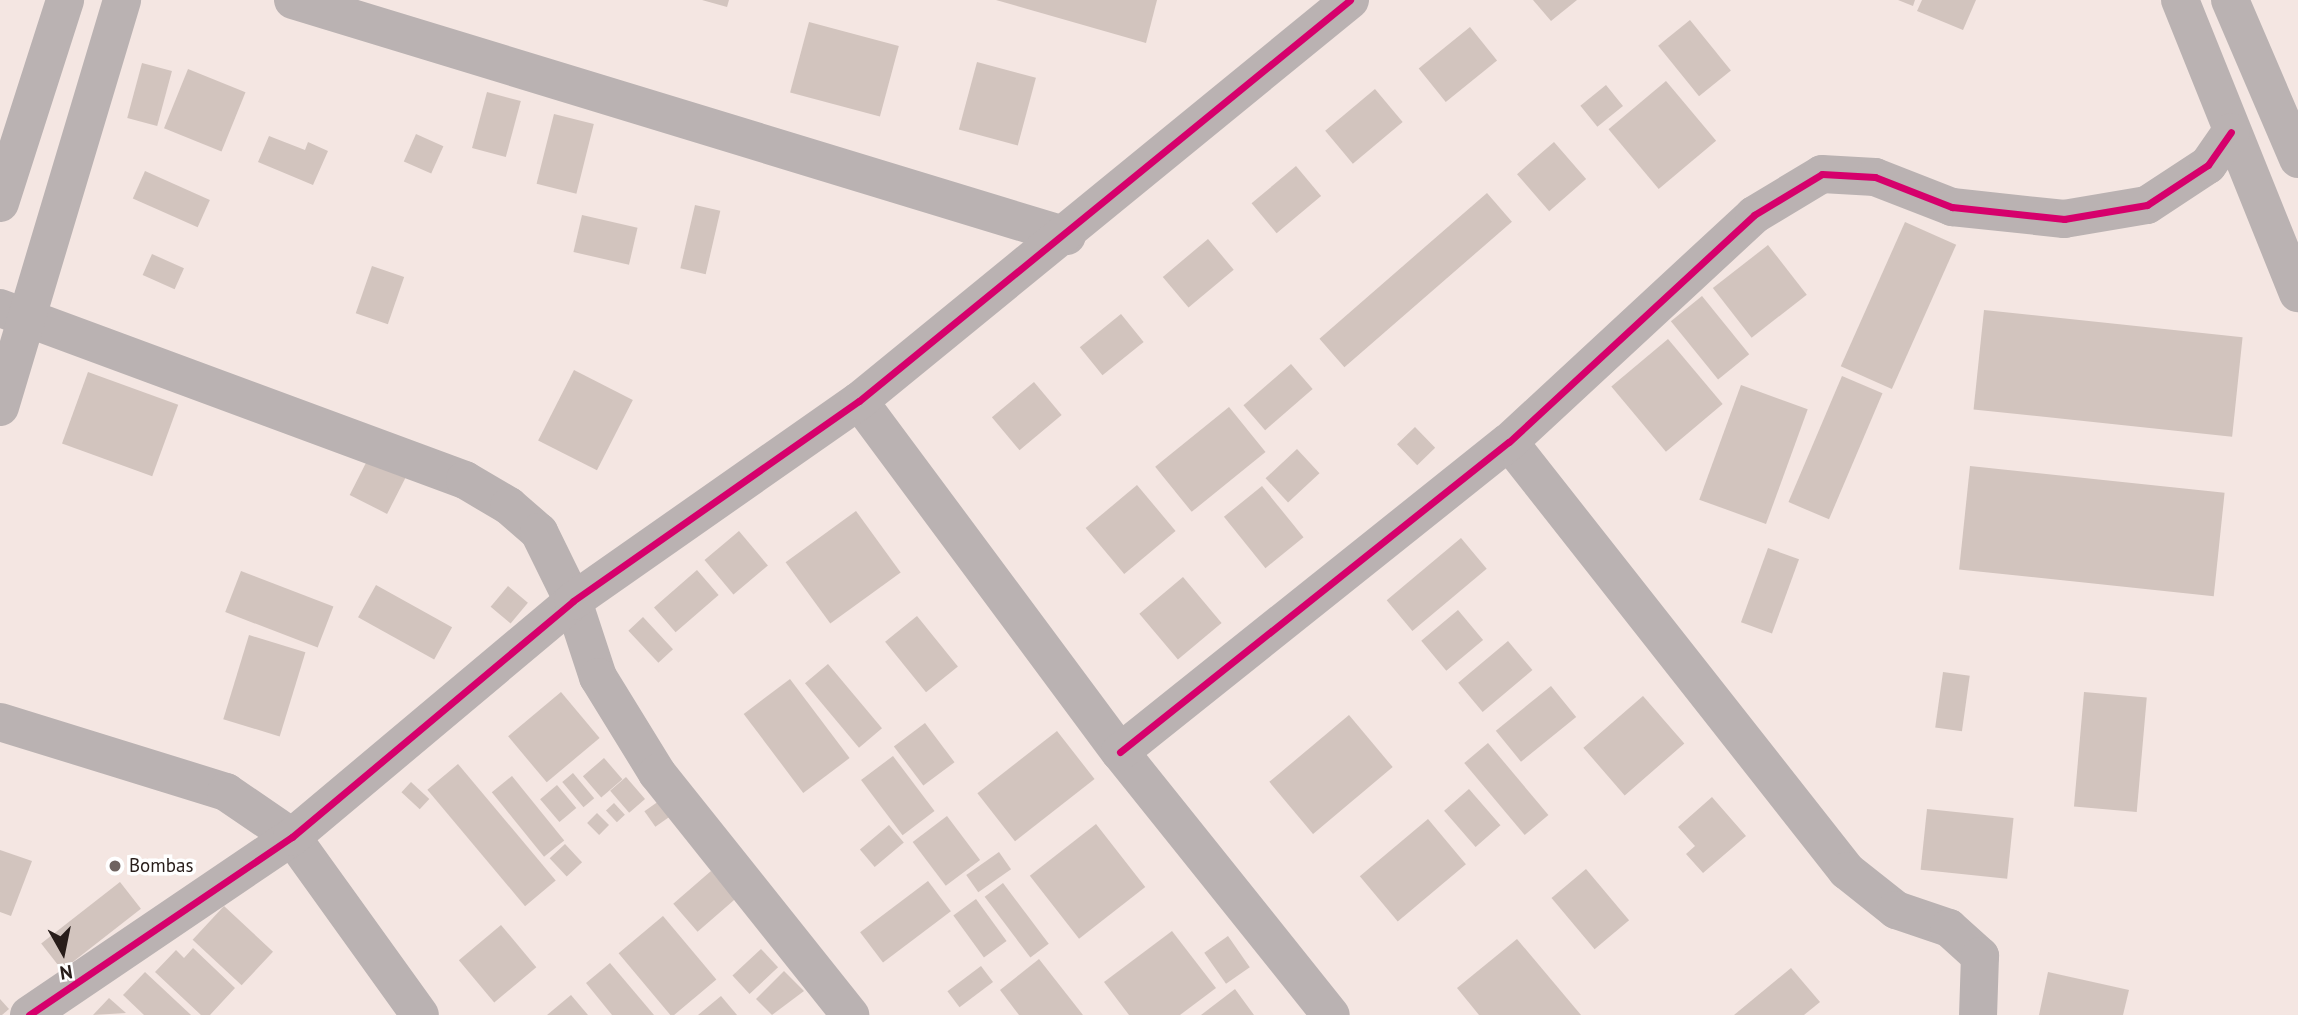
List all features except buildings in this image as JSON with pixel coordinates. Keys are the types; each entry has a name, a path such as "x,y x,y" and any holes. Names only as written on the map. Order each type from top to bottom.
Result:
{"street":[{"path":"0,203 65,0"},
{"path":"0,407 14,313 122,0"},
{"path":"293,0 1067,236"},
{"path":"29,1015 292,837 573,601 859,401 1067,236 1350,0"},
{"path":"2180,0 2298,293"},
{"path":"2230,0 2298,159"},
{"path":"1120,752 1508,442 1754,215 1822,174 1875,177 1952,207 2064,219 2147,205 2208,165 2231,132"},
{"path":"14,313 465,480 539,532 573,601 598,677 657,773 850,1015"},
{"path":"859,401 1120,752 1331,1015"},
{"path":"1508,442 1847,871 1896,911 1950,928 1980,956 1978,1015"},
{"path":"0,722 226,792 292,837 421,1015"}],"cycle path":[{"path":"29,1015 292,837 573,601 859,401 1350,0"},
{"path":"1120,752 1509,442 1754,215 1822,174 1875,177 1952,207 2064,219 2147,205 2208,165 2231,132"}],"place":[{"name":"Bombas","path":"115,866"}]}
